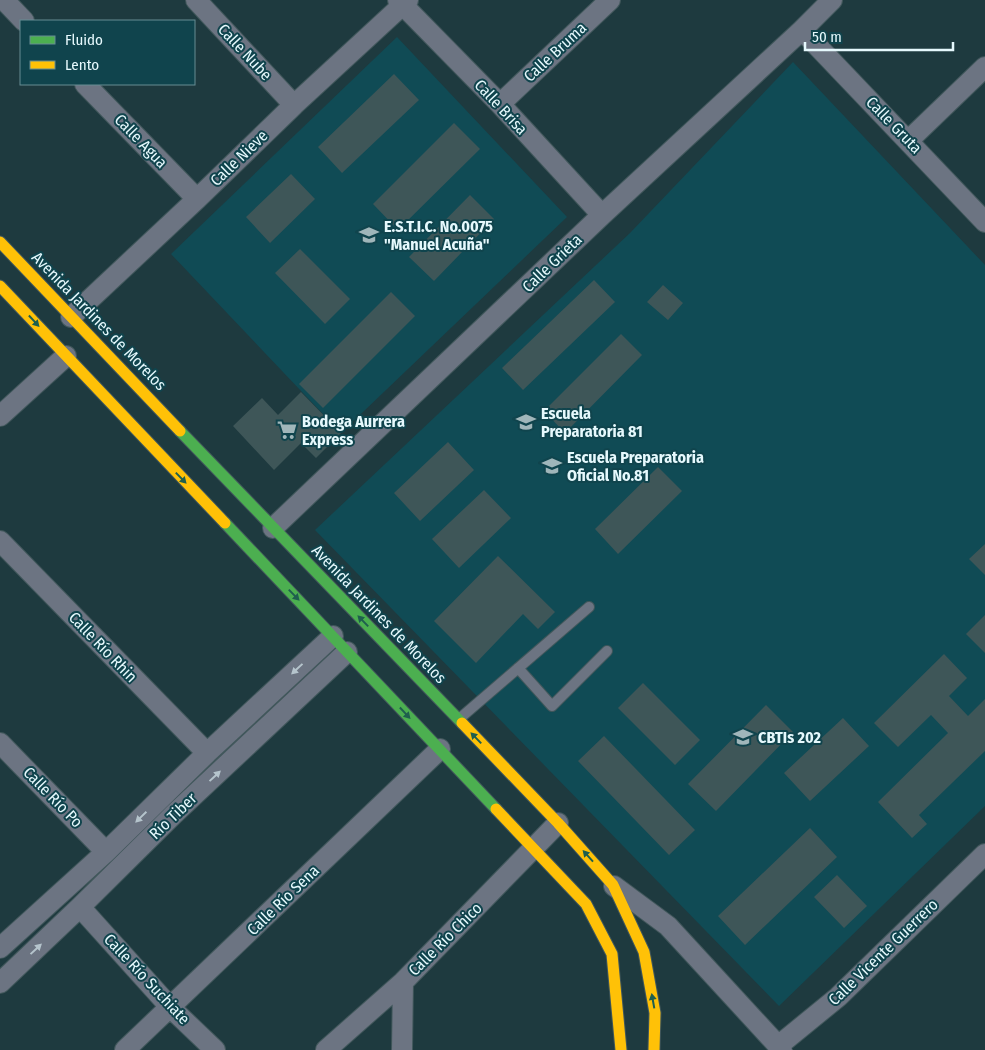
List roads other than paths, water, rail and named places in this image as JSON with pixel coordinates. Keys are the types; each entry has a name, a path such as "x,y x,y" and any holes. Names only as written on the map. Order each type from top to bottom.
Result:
{"main road":[{"name":"Avenida Jardines de Morelos","path":"0,242 558,823 613,885 644,952 655,1013 654,1050"},
{"path":"0,286 586,904 612,954 621,1050"},
{"path":"157,453 179,428"}],"street":[{"path":"4,0 23,20"},
{"name":"Calle Nube","path":"196,0 294,105"},
{"name":"Calle Bruma","path":"500,104 610,0"},
{"name":"Calle Grieta","path":"273,528 602,215 832,0"},
{"name":"Calle Nieve","path":"71,317 403,2"},
{"name":"Calle Brisa","path":"403,2 602,215"},
{"name":"Calle Gruta","path":"802,30 909,140 985,222"},
{"path":"909,140 985,67"},
{"name":"Calle Agua","path":"86,85 197,199"},
{"path":"0,416 66,356"},
{"name":"Calle Río Rhin","path":"0,541 207,752"},
{"name":"Río Tiber","path":"0,948 106,852 207,752 333,636"},
{"name":"Río Tiber","path":"0,983 174,814 348,652"},
{"name":"Calle Río Po","path":"0,743 106,852"},
{"name":"Calle Río Sena","path":"125,1050 440,749"},
{"path":"160,799 174,814"},
{"name":"Calle Río Chico","path":"326,1050 403,982 558,823"},
{"name":"Calle Vicente Guerrero","path":"780,1048 838,997 985,854"},
{"path":"613,885 668,926 780,1048"},
{"name":"Calle Río Suchiate","path":"80,907 170,1008 215,1050"},
{"path":"402,1050 403,982"}],"lane":[{"path":"458,719 589,607"},
{"path":"518,668 552,706 607,651"}],"place":[{"name":"E.S.T.I.C. No.0075 \"Manuel Acuña\"","path":"369,235"},
{"name":"Escuela Preparatoria 81","path":"526,422"},
{"name":"Bodega Aurrera Express","path":"287,430"},
{"name":"Escuela Preparatoria Oficial No.81","path":"552,466"},
{"name":"CBTIs 202","path":"743,737"}]}
